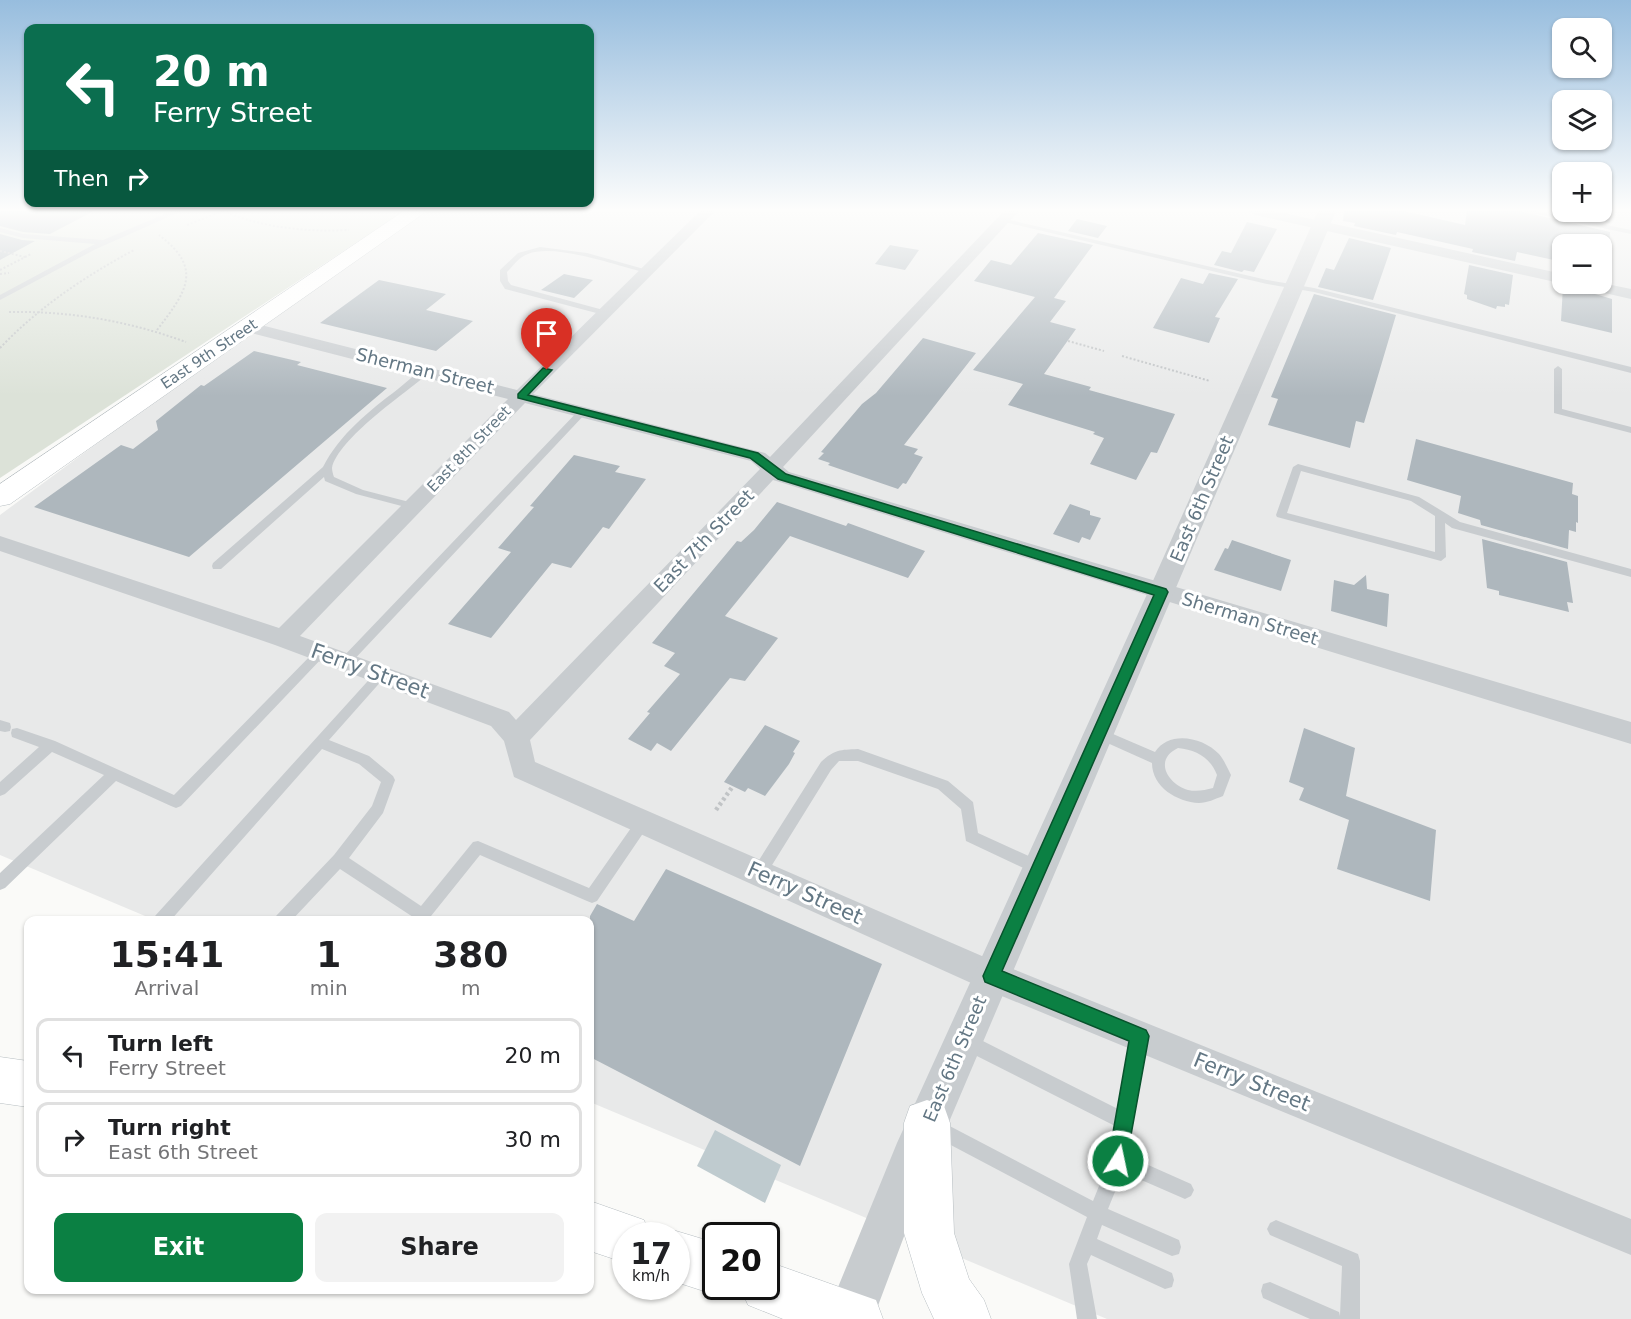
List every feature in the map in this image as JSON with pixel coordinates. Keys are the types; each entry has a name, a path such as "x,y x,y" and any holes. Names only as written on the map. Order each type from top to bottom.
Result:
{"main road":[{"name":"East 9th Street","path":"0,497 328,273"},
{"path":"0,1080 24,1083"},
{"path":"927,1123 929,1233 948,1293 965,1319"},
{"path":"594,1227 612,1233"},
{"path":"780,1292 852,1318"}],"street":[{"name":"East 8th Street","path":"283,639 645,273"},
{"name":"East 7th Street","path":"516,737 955,273"},
{"name":"East 6th Street","path":"852,1318 927,1123 1300,273"},
{"path":"1612,290 1631,294"},
{"name":"Sherman Street","path":"249,327 754,456 782,477 1631,733"},
{"name":"Ferry Street","path":"0,543 283,639 500,718 516,737 523,769 992,976 1631,1238"}],"lane":[{"path":"0,298 47,273"},
{"path":"503,273 508,288 604,313"},
{"path":"1236,273 1631,370"},
{"path":"1558,369 1557,411 1631,430"},
{"path":"217,566 327,469 333,454 345,440 425,372"},
{"path":"345,662 583,411"},
{"path":"1440,514 1441,557 1281,515 1298,467 1415,499 1440,514 1456,525 1631,573"},
{"path":"327,469 329,479 360,492 413,506"},
{"path":"7,728 176,802 320,652"},
{"path":"164,916 380,675"},
{"path":"1099,733 1157,759"},
{"path":"286,916 339,860 378,809 388,780 364,760 319,742"},
{"path":"1188,743 1199,747 1217,760 1224,775 1222,784 1218,792 1207,798 1184,796 1169,787 1161,778 1157,768 1157,759 1163,749 1171,744 1188,743"},
{"path":"0,790 50,746"},
{"path":"759,873 826,766 836,756 858,755 944,785 968,806 971,837 1039,868"},
{"path":"0,883 114,774"},
{"path":"422,916 478,847 592,896 643,822"},
{"path":"339,860 417,916"},
{"path":"1087,1319 1078,1264 1118,1161 1139,1036"},
{"path":"963,1040 1124,1121"},
{"path":"927,1123 1097,1213 1172,1247"},
{"path":"1118,1161 1185,1190"},
{"path":"1276,1229 1351,1261 1350,1319"},
{"path":"1086,1243 1165,1280"},
{"path":"1270,1291 1332,1319"}],"path":[{"path":"0,348 11,335 41,310 95,273"},
{"path":"157,330 178,303 188,278 187,273"},
{"path":"0,312 41,310 102,316 157,330 188,342"},
{"path":"1068,341 1104,351"},
{"path":"1122,356 1210,381"},
{"path":"716,810 733,786"}],"shaded area":[{"path":"0,273 311,273 0,478"},
{"path":"329,273 1552,273 1552,294 1612,294 1612,273 1631,273 1631,1319 1107,1319 594,1104 594,916 145,916 0,855 0,515"},
{"path":"715,1130 781,1165 765,1203 697,1166"}],"building":[{"path":"981,273 1073,273 1054,298 1066,301 1050,322 1076,329 1044,374 1091,387 1089,390 1175,414 1157,453 1151,452 1136,480 1090,464 1104,438 1093,434 1095,432 1008,405 1023,384 973,370 1035,297 974,281"},
{"path":"1209,273 1238,279 1215,317 1220,318 1209,343 1153,328 1181,278 1203,284"},
{"path":"1324,273 1383,273 1373,300 1318,287"},
{"path":"1468,273 1502,273 1513,275 1509,305 1505,304 1505,307 1497,306 1496,309 1467,299 1467,295 1464,294"},
{"path":"564,274 593,280 574,298 541,290"},
{"path":"379,280 446,294 426,310 473,321 436,351 320,323"},
{"path":"1314,294 1396,315 1364,423 1356,421 1350,448 1268,425 1278,399 1271,397"},
{"path":"1563,294 1595,294 1612,299 1612,333 1561,321"},
{"path":"923,338 976,353 904,445 918,449 914,454 923,457 906,484 903,483 898,489 828,465 830,463 818,459 824,453 821,452 862,404 876,393"},
{"path":"254,351 301,362 297,365 387,388 189,557 34,507 121,445 133,449 158,430 156,421 201,385 204,386"},
{"path":"1416,439 1573,483 1572,494 1578,496 1578,523 1576,522 1576,532 1569,530 1568,549 1481,525 1480,520 1458,513 1461,496 1407,480"},
{"path":"574,455 620,466 615,472 646,479 609,529 603,527 571,568 552,563 491,638 448,624 511,552 498,548 534,507 530,506"},
{"path":"777,502 846,526 848,523 925,551 908,578 790,536 725,616 778,638 745,681 730,678 671,751 657,743 651,751 628,739 650,713 647,712 680,674 664,666 675,653 652,643 737,541 741,542 754,530"},
{"path":"1070,504 1090,511 1090,515 1101,518 1090,540 1082,537 1079,543 1053,534"},
{"path":"1482,539 1567,562 1573,603 1567,602 1569,612 1499,595 1499,591 1487,588"},
{"path":"1232,540 1291,560 1281,591 1214,570 1225,548 1228,549"},
{"path":"1366,575 1367,589 1389,594 1387,627 1331,611 1334,580 1354,585"},
{"path":"765,725 800,741 789,764 765,796 748,788 745,792 724,782"},
{"path":"1304,728 1355,748 1346,796 1436,830 1430,901 1337,869 1349,820 1299,800 1304,788 1289,782"},
{"path":"666,869 882,964 800,1166 594,1059 594,916 590,916 597,904 634,921"}],"route":[{"path":"547,370 521,396 758,457 782,477 1162,592 992,976 1139,1036 1118,1161"}]}
